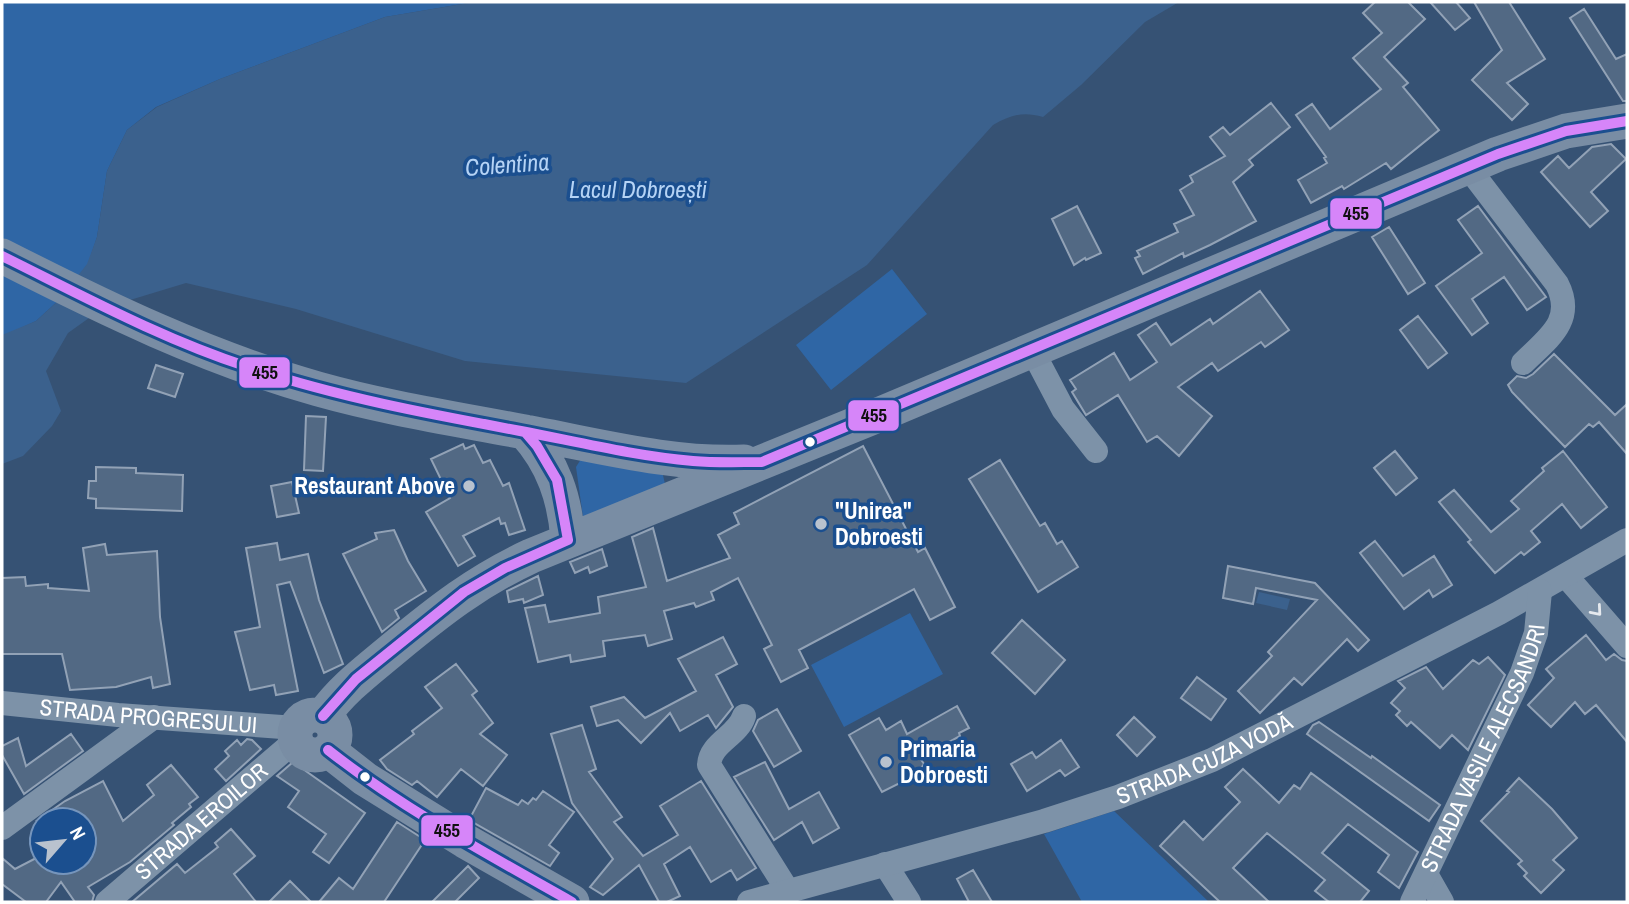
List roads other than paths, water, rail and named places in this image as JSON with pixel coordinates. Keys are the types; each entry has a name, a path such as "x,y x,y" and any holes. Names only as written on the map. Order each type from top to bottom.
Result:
{"street":[{"path":"572,902 465,841 355,772 311,734 356,679 464,592 505,568 568,540 883,413 1467,166 1531,141 1566,131 1627,121"},
{"path":"1467,166 1563,295 1564,305 1559,324 1523,363"},
{"path":"2,256 188,345 318,389 387,406 682,460 762,462"},
{"path":"1032,350 1063,409 1096,451"},
{"path":"525,432 543,454 557,480 564,504 568,540"},
{"name":"STRADA CUZA VODĂ","path":"749,902 1044,821 1118,797 1212,760 1540,591 1627,540"},
{"path":"1566,576 1627,646"},
{"name":"STRADA VASILE ALECSANDRI","path":"1412,902 1522,673 1536,633 1540,591"},
{"name":"STRADA PROGRESULUI","path":"2,703 311,734"},
{"path":"744,716 739,726 712,752 709,765 788,891"},
{"path":"2,828 153,717"},
{"name":"STRADA EROILOR","path":"107,902 311,734"},
{"path":"885,864 909,902"},
{"path":"1426,874 1442,902"}],"water":[{"name":"Lacul Dobroești","path":"474,2 1179,2 1145,22 1081,85 1043,117 1017,115 993,125 867,265 686,383 465,361 296,309 186,283 130,300 89,318 68,333 46,371 61,411 52,426 23,456 2,464 2,335 36,321 59,300 87,264 97,237 107,171 127,130 157,107 220,79 385,17"},
{"path":"1259,592 1290,599 1287,610 1256,603"}],"place":[{"name":"Restaurant Above","path":"469,486"},
{"name":"\"Unirea\" Dobroesti","path":"821,524"},
{"name":"Primaria Dobroesti","path":"886,762"}],"water label":[{"name":"Colentina","path":"507,165"}]}
